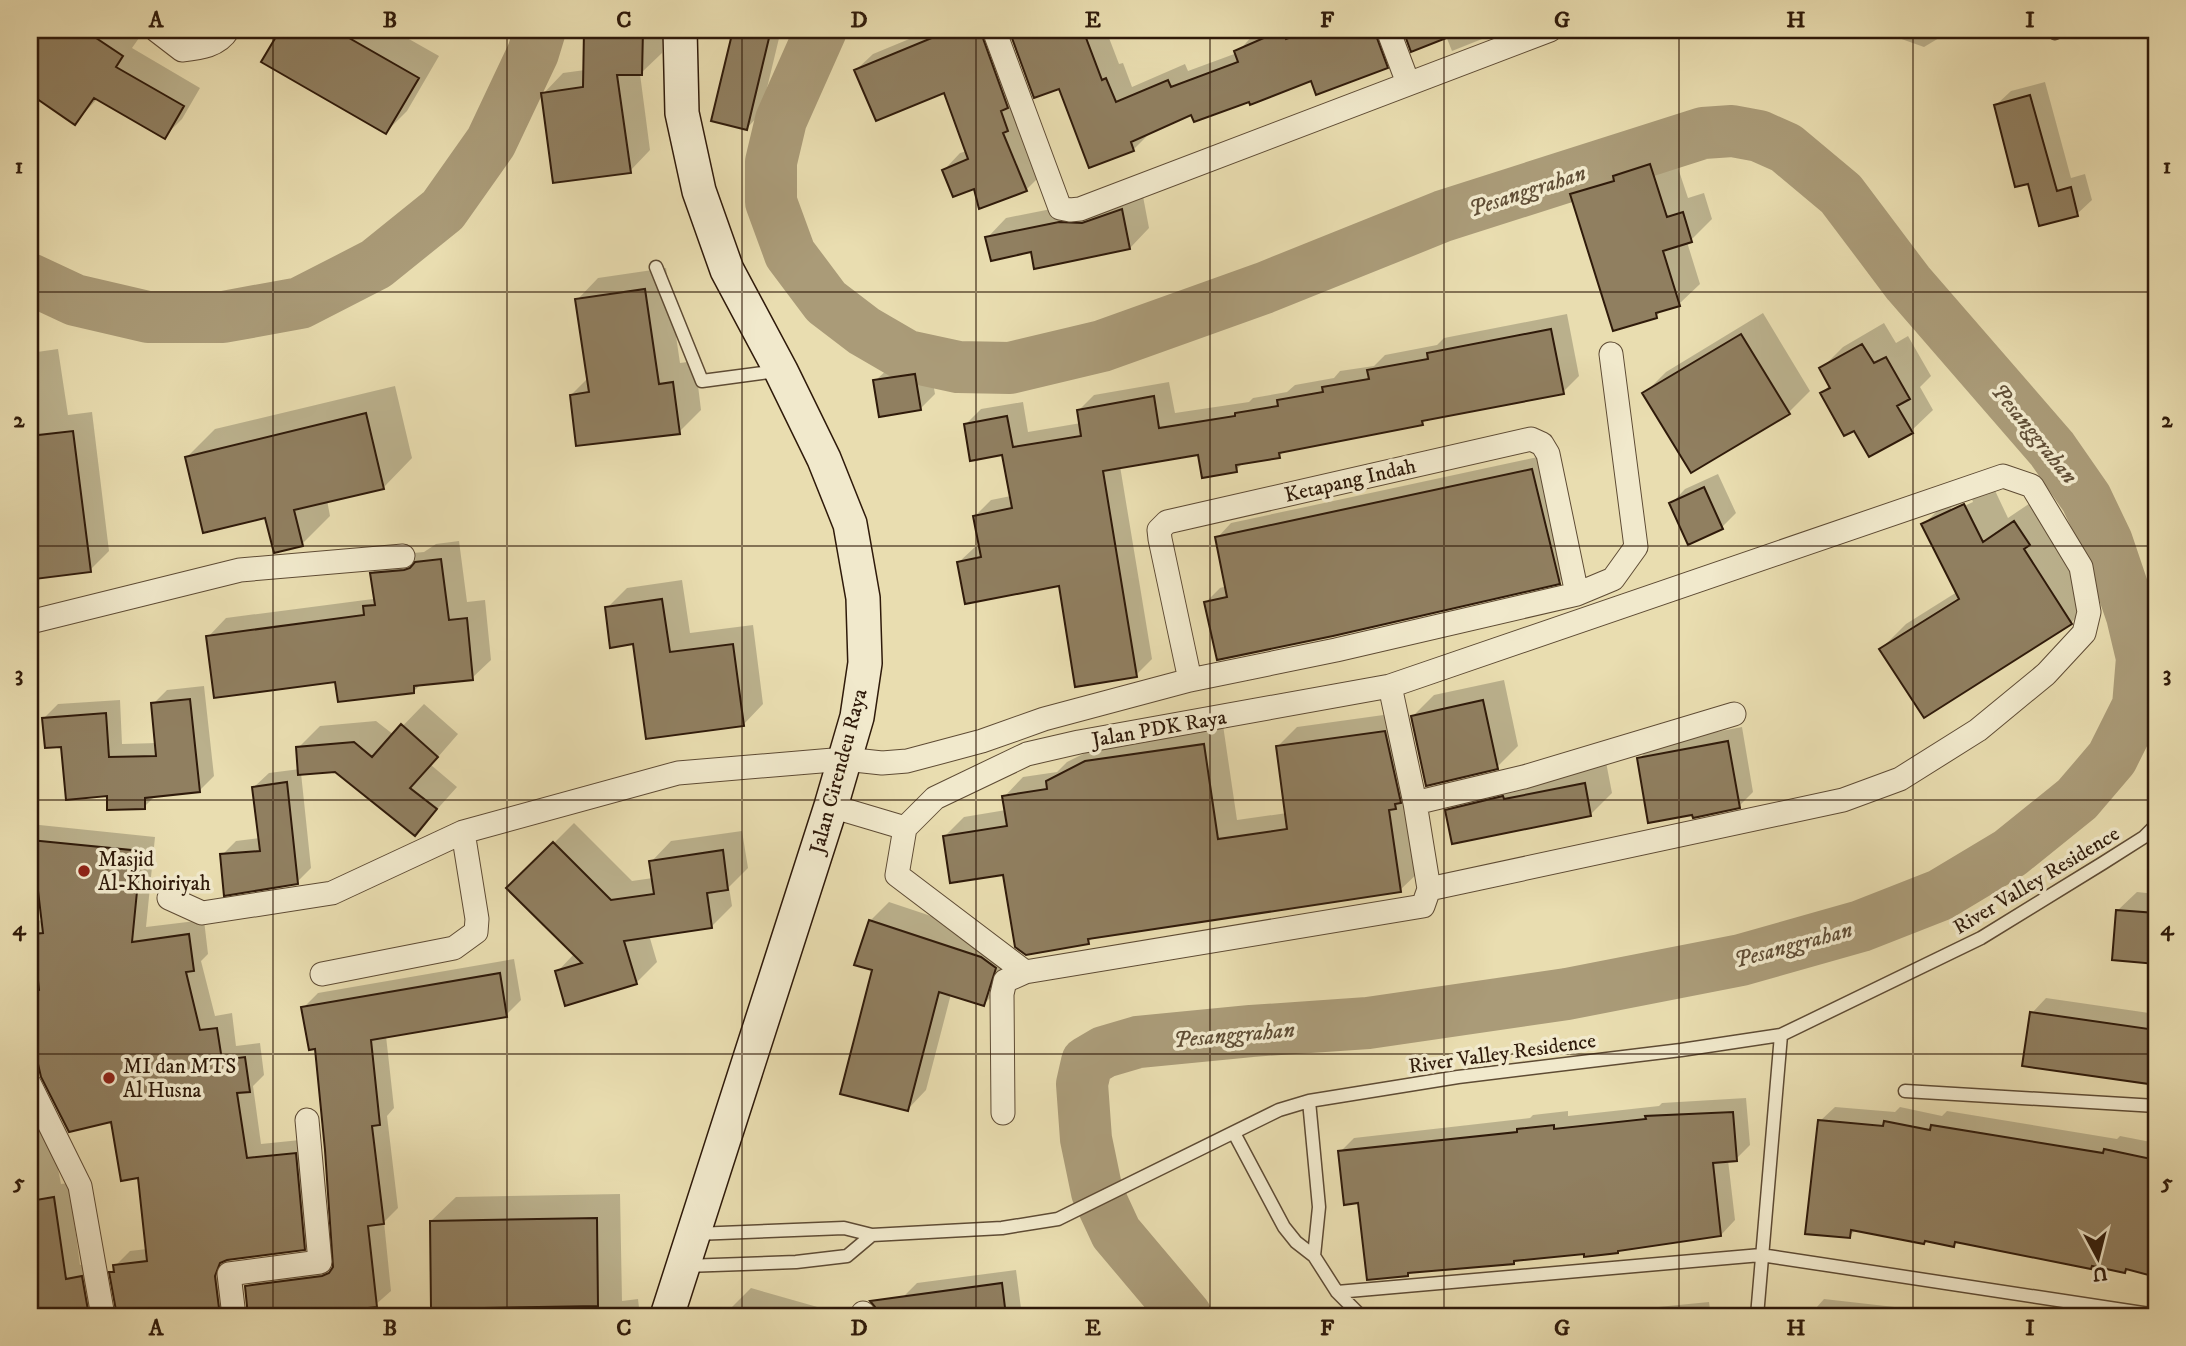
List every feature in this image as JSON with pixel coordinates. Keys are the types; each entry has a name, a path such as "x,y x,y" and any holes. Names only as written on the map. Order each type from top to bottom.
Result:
{"main road":[{"name":"Jalan Cirendeu Raya","path":"667,1316 831,806 857,717 865,663 863,598 850,524 824,459 727,270 699,191 682,113 680,30"}],"street":[{"path":"156,30 183,50 213,44 222,39 228,30"},
{"path":"994,30 1059,208 1070,210 1080,209 1550,30"},
{"path":"1388,30 1408,83"},
{"path":"169,898 202,913 332,893 463,832 678,773 845,759 881,763 907,761 982,741 1044,719 1190,680 1336,650 1577,594 1613,579 1636,547 1611,354"},
{"name":"Ketapang Indah","path":"1190,680 1160,539 1159,530 1167,522 1531,439 1542,444 1548,454 1577,594"},
{"name":"Jalan PDK Raya","path":"905,828 935,798 1027,754 1079,742 1390,686 2003,476 2032,486 2081,567 2089,612 2084,633 2046,674 1978,730 1900,779 1843,800 1429,889"},
{"path":"30,622 240,570 402,556"},
{"path":"1003,1113 1002,993 1005,981 1026,972 1423,906 1429,889 1415,803 1390,686"},
{"path":"1415,803 1524,777 1734,715"},
{"path":"831,806 905,828 897,875 1026,972"},
{"path":"322,974 454,948 476,932 477,919 463,832"},
{"path":"30,1085 80,1186 103,1316"},
{"path":"234,1316 229,1274 320,1262 307,1121"}],"lane":[{"path":"656,267 702,381 781,371"},
{"name":"River Valley Residence","path":"694,1234 844,1227 872,1235 1002,1228 1058,1219 1279,1110 1309,1101 1458,1077 1781,1035 1982,938 2150,837 2156,825"},
{"path":"1758,1316 1781,1035"},
{"path":"1905,1091 2156,1106"},
{"path":"1309,1101 1318,1207 1314,1256"},
{"path":"1234,1133 1284,1227 1296,1242 1314,1256 1337,1292 1361,1316"},
{"path":"684,1266 796,1262 847,1256 872,1235"},
{"path":"1337,1292 1761,1255 2156,1315"}],"building":[{"path":"30,30 84,30 123,56 116,67 184,106 165,139 94,98 75,125 30,94"},
{"path":"280,30 335,30 419,78 386,134 261,62"},
{"path":"584,30 643,30 642,75 617,75 631,173 553,183 541,93 583,87"},
{"path":"733,30 769,38 747,130 711,121"},
{"path":"951,30 980,30 1008,108 1001,111 1008,131 1003,133 1027,191 979,209 974,189 953,197 942,170 968,159 944,93 876,121 854,70"},
{"path":"1009,30 1083,30 1102,80 1106,78 1116,102 1168,80 1171,87 1238,62 1234,51 1282,30 1286,39 1311,30 1374,30 1388,68 1316,95 1311,81 1250,105 1249,102 1194,122 1191,115 1131,142 1134,151 1089,168 1059,89 1034,98"},
{"path":"1403,30 1464,30 1464,31 1411,52"},
{"path":"2030,95 2057,191 2071,187 2078,216 2039,226 2028,184 2015,187 1994,105"},
{"path":"1650,164 1667,217 1683,212 1692,242 1663,251 1680,306 1656,313 1657,318 1613,331 1570,194 1614,181 1613,176"},
{"path":"1122,209 1130,249 1034,269 1031,252 991,261 985,237 1059,222 1082,223"},
{"path":"645,289 659,384 673,382 680,434 576,446 570,395 589,392 575,299"},
{"path":"1551,329 1564,394 1422,421 1423,425 1279,453 1280,458 1236,465 1237,472 1202,478 1198,455 1103,471 1137,677 1075,687 1059,586 965,604 957,562 981,557 973,516 1012,508 1002,455 970,461 964,424 1007,416 1013,447 1081,436 1077,410 1154,396 1159,428 1235,416 1235,413 1278,406 1277,400 1323,392 1322,387 1369,379 1367,370 1428,359 1427,353"},
{"path":"1741,334 1790,414 1691,473 1642,393"},
{"path":"1862,344 1874,363 1886,357 1910,399 1897,406 1913,433 1869,457 1854,431 1844,436 1820,393 1830,388 1819,368"},
{"path":"915,374 921,410 879,417 873,380"},
{"path":"366,413 384,489 294,510 303,546 274,553 265,518 203,533 185,457"},
{"path":"73,431 91,572 35,579 30,540 30,436"},
{"path":"1532,469 1560,584 1217,660 1204,602 1227,597 1215,537"},
{"path":"1704,487 1723,529 1688,545 1669,503"},
{"path":"1964,504 1983,542 2014,521 2030,545 2024,549 2072,624 1924,718 1879,649 1959,599 1921,524"},
{"path":"441,559 449,620 467,618 473,680 414,686 414,693 338,702 335,682 214,698 206,636 364,615 363,606 375,605 370,573 404,570 415,562"},
{"path":"662,599 670,652 733,644 744,726 646,739 633,644 610,648 605,607"},
{"path":"190,699 200,792 145,798 145,809 107,810 107,796 66,800 61,747 45,748 42,718 106,713 109,757 156,756 151,703"},
{"path":"1483,700 1498,769 1426,786 1411,716"},
{"path":"401,724 438,757 410,788 437,809 415,836 335,772 298,775 296,747 354,742 372,757"},
{"path":"1385,731 1401,803 1395,804 1396,809 1389,810 1401,892 1088,939 1089,944 1026,955 1015,947 1003,875 950,883 943,836 1007,826 1002,796 1047,789 1046,781 1085,761 1204,744 1218,839 1287,829 1276,746"},
{"path":"1728,741 1740,808 1693,818 1692,815 1648,823 1637,758"},
{"path":"287,782 298,884 224,896 220,854 260,851 252,787"},
{"path":"1585,783 1591,816 1452,844 1445,810 1503,796 1504,799"},
{"path":"30,840 141,851 132,942 189,934 194,971 186,972 200,1030 217,1028 222,1060 245,1057 250,1092 237,1093 247,1158 296,1153 305,1250 220,1263 215,1276 220,1316 117,1316 109,1272 114,1272 113,1265 147,1261 138,1178 121,1181 111,1122 69,1132 41,1077 35,1051 30,1052 30,992 39,990 33,934 43,933 38,891 30,890"},
{"path":"553,842 611,900 654,894 649,861 723,850 728,890 707,893 712,928 624,941 637,984 565,1006 555,971 582,963 506,888"},
{"path":"2116,910 2156,913 2156,964 2112,960"},
{"path":"869,920 981,957 996,968 984,1006 939,992 908,1111 840,1094 872,970 854,965"},
{"path":"500,973 507,1017 371,1040 380,1125 372,1126 384,1224 368,1226 377,1307 296,1316 248,1316 245,1286 322,1276 329,1273 333,1267 315,1049 309,1050 301,1007"},
{"path":"2030,1012 2156,1030 2156,1085 2022,1066"},
{"path":"1733,1112 1737,1161 1713,1163 1721,1236 1618,1253 1514,1261 1514,1264 1408,1273 1408,1276 1367,1280 1358,1203 1344,1205 1338,1151 1517,1132 1517,1129 1554,1125 1554,1129 1646,1119 1645,1116"},
{"path":"1818,1120 1883,1126 1884,1121 1930,1130 1931,1125 2103,1153 2104,1149 2156,1160 2156,1277 2126,1269 2125,1273 2092,1266 2091,1269 1955,1242 1954,1247 1925,1241 1924,1244 1851,1230 1850,1238 1805,1234"},
{"path":"54,1197 66,1279 82,1276 89,1316 30,1316 30,1201"},
{"path":"597,1218 598,1306 431,1309 430,1221"},
{"path":"1002,1283 1006,1316 877,1316 870,1301"}],"waterway":[{"name":"Pesanggrahan","path":"30,279 75,300 148,317 223,317 300,303 376,264 443,210 491,142 533,53 540,30"},
{"name":"Pesanggrahan","path":"821,30 781,120 771,162 771,202 790,254 826,302 864,331 907,356 958,367 1010,368 1102,346 1264,288 1443,216 1703,133 1732,131 1759,136 1786,148 1841,194 1908,283 2052,449 2086,498 2107,542 2132,616 2142,658 2138,706 2112,758 2077,799 2010,853 1940,895 1861,926 1741,960 1567,994 1368,1023 1138,1042 1104,1052 1087,1062 1082,1084 1086,1139 1097,1192 1116,1233 1186,1316"}],"place":[{"name":"Masjid Al-Khoiriyah","path":"84,871"},
{"name":"MI dan MTS Al Husna","path":"109,1078"}]}
